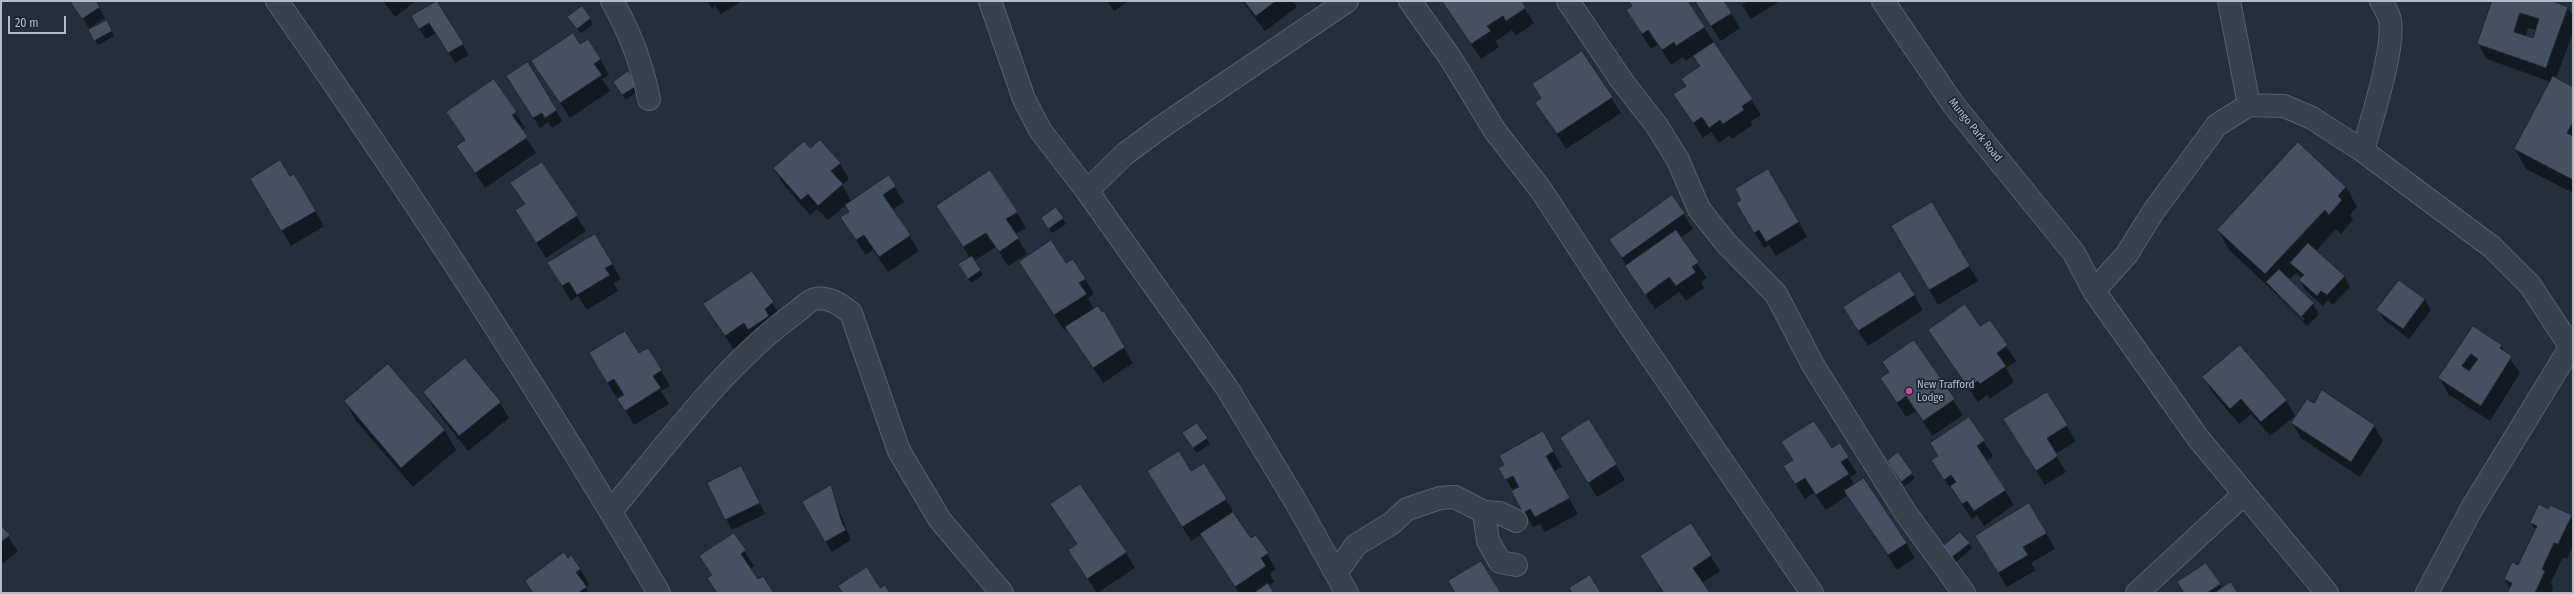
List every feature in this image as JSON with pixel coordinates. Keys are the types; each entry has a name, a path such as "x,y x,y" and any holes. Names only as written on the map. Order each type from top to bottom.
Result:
{"street":[{"path":"276,1 380,149 610,511 659,593"},
{"path":"612,1 624,23 643,69 649,99"},
{"path":"990,1 1024,99 1040,130 1088,191 1227,388 1296,502 1347,593"},
{"path":"1088,191 1125,154 1160,128 1347,1"},
{"path":"1410,1 1451,59 1494,131 1541,190 1624,317 1812,593"},
{"path":"1568,1 1622,81 1657,126 1678,160 1699,209 1726,243 1776,294 1813,366 1904,512 1964,593"},
{"name":"Mungo Park Road","path":"1884,1 1953,104 2074,253 2094,291 2198,438 2327,593"},
{"path":"2230,1 2249,105"},
{"path":"2363,151 2388,55 2390,20 2381,1"},
{"path":"2094,291 2127,254 2153,212 2217,125 2249,105 2284,106 2312,118 2363,151 2385,169 2450,214 2492,247 2530,285 2572,345 2472,508 2427,593"},
{"path":"610,511 738,361 789,317 815,299 827,299 836,302 851,313 902,458 940,520 1002,593"},
{"path":"2137,593 2244,494"},
{"path":"1336,573 1356,545 1392,523 1407,509 1440,498 1455,497 1484,512 1500,513 1516,521"},
{"path":"1484,512 1488,541 1500,562 1516,565"}],"building":[{"path":"70,1 96,1 100,7 82,19"},
{"path":"437,1 464,44 448,53 429,23 419,29 411,16"},
{"path":"1244,1 1276,1 1256,16"},
{"path":"1442,1 1522,1 1526,8 1506,21 1503,16 1487,26 1491,31 1471,44"},
{"path":"1628,1 1688,1 1705,27 1676,46 1674,42 1662,50 1648,30 1642,34 1626,10 1632,6"},
{"path":"1695,1 1724,1 1732,13 1711,26"},
{"path":"2492,1 2552,1 2568,7 2546,68 2477,44","holes":["2520,13 2539,19 2533,38 2514,32"]},
{"path":"582,6 591,18 577,29 567,17"},
{"path":"107,20 112,31 94,41 88,30"},
{"path":"573,33 580,44 588,39 601,59 594,64 602,75 560,103 531,61"},
{"path":"1714,42 1753,99 1742,106 1744,110 1723,124 1720,120 1709,128 1702,117 1693,123 1673,94 1686,86 1681,79 1700,66 1693,56"},
{"path":"1582,51 1613,97 1557,134 1535,103 1541,98 1532,84"},
{"path":"528,62 557,110 545,118 542,113 533,118 506,76"},
{"path":"628,71 638,85 622,95 613,82"},
{"path":"2553,76 2573,87 2573,122 2567,133 2573,136 2573,180 2514,149"},
{"path":"494,79 517,112 512,115 528,137 475,173 456,146 465,140 446,112"},
{"path":"820,140 841,163 831,171 843,184 818,206 808,194 801,200 773,168 804,141 810,148"},
{"path":"2298,142 2346,187 2338,196 2342,200 2329,215 2325,210 2265,274 2217,230"},
{"path":"280,160 290,176 294,174 316,211 281,231 250,179"},
{"path":"542,162 578,215 536,243 515,210 525,204 510,183"},
{"path":"1768,169 1799,222 1766,242 1759,230 1754,233 1736,203 1741,200 1735,189"},
{"path":"990,170 1018,212 1006,219 1019,238 999,252 986,233 963,247 936,206"},
{"path":"889,175 896,186 883,195 911,235 879,257 864,235 856,240 840,217 849,212 845,205"},
{"path":"1672,195 1685,213 1622,258 1609,240"},
{"path":"1932,202 1970,266 1929,290 1891,226"},
{"path":"1056,207 1064,218 1048,229 1041,218"},
{"path":"1676,230 1699,262 1692,267 1696,272 1676,286 1669,277 1645,295 1625,266"},
{"path":"595,234 613,264 605,268 610,275 577,295 569,282 562,286 547,263"},
{"path":"1051,240 1066,263 1073,259 1086,279 1079,283 1087,294 1054,315 1019,262"},
{"path":"2308,243 2345,276 2327,295 2321,291 2317,296 2299,280 2304,275 2290,263"},
{"path":"972,256 981,270 968,279 958,264"},
{"path":"2279,269 2314,303 2301,317 2266,282"},
{"path":"752,271 774,302 765,309 769,316 748,330 744,323 725,336 703,304"},
{"path":"1900,271 1915,295 1858,331 1843,307"},
{"path":"2399,280 2425,299 2403,329 2376,310"},
{"path":"1965,304 1980,326 1990,320 2008,345 1997,353 2006,366 1980,384 1978,381 1968,387 1928,330"},
{"path":"1098,306 1102,312 1104,311 1125,347 1093,368 1065,327"},
{"path":"2473,326 2502,345 2500,348 2512,356 2481,406 2438,378","holes":["2471,354 2478,359 2469,371 2462,366"]},
{"path":"625,331 639,353 648,348 662,370 653,376 661,388 625,411 617,399 624,395 614,379 607,383 589,353"},
{"path":"1914,340 1955,399 1923,421 1906,396 1897,403 1880,378 1889,372 1882,362"},
{"path":"2240,345 2287,400 2261,422 2241,399 2230,409 2202,377"},
{"path":"465,358 501,402 459,436 423,392"},
{"path":"388,364 445,430 401,468 344,401"},
{"path":"2322,390 2375,425 2351,462 2291,423 2307,399 2314,403"},
{"path":"2047,392 2068,425 2047,438 2058,456 2036,471 2003,419"},
{"path":"1969,417 1985,440 1977,446 2006,490 1974,511 1967,501 1962,504 1950,486 1956,482 1951,475 1944,480 1931,460 1938,456 1930,443"},
{"path":"1589,419 1617,464 1588,483 1560,438"},
{"path":"1814,421 1832,448 1840,443 1849,457 1841,462 1849,474 1816,495 1805,478 1795,484 1783,466 1793,460 1781,442"},
{"path":"1197,423 1208,438 1193,448 1182,433"},
{"path":"1543,431 1554,451 1546,456 1570,498 1535,517 1530,509 1523,513 1511,491 1519,487 1513,476 1505,480 1498,468 1504,465 1499,456"},
{"path":"1179,451 1191,471 1204,463 1227,499 1182,527 1147,471"},
{"path":"1898,452 1913,473 1901,482 1887,461"},
{"path":"741,466 760,503 725,520 707,483"},
{"path":"1864,478 1907,543 1888,555 1844,491"},
{"path":"1080,484 1127,552 1087,579 1068,550 1077,544 1050,504"},
{"path":"831,485 842,523 846,530 825,542 802,502"},
{"path":"2029,503 2047,533 2023,547 2028,555 1998,573 1975,536"},
{"path":"2539,504 2548,509 2550,505 2572,515 2558,544 2554,543 2542,569 2545,571 2535,593 2509,593 2508,592 2512,583 2504,579 2512,562 2518,565 2537,526 2530,523"},
{"path":"1233,512 1251,538 1256,535 1269,553 1261,558 1266,566 1235,587 1200,534"},
{"path":"1691,523 1712,555 1693,568 1710,593 1664,593 1640,556"},
{"path":"1,525 10,535 1,542"},
{"path":"1960,532 1970,543 1951,558 1942,547"},
{"path":"734,533 746,550 741,554 758,579 763,576 774,593 717,593 707,578 712,575 699,556"},
{"path":"564,552 568,558 571,555 581,569 576,572 587,587 578,593 533,593 525,581"},
{"path":"1481,561 1501,593 1455,593 1448,581"},
{"path":"2206,563 2221,584 2207,593 2184,593 2177,582"},
{"path":"867,567 880,588 885,585 890,593 843,593 838,586"},
{"path":"1590,575 1601,593 1572,593 1569,588"},
{"path":"2231,582 2238,593 2214,593"},
{"path":"1268,583 1274,593 1254,593"}],"place":[{"name":"New Trafford Lodge","path":"1909,391"}]}
